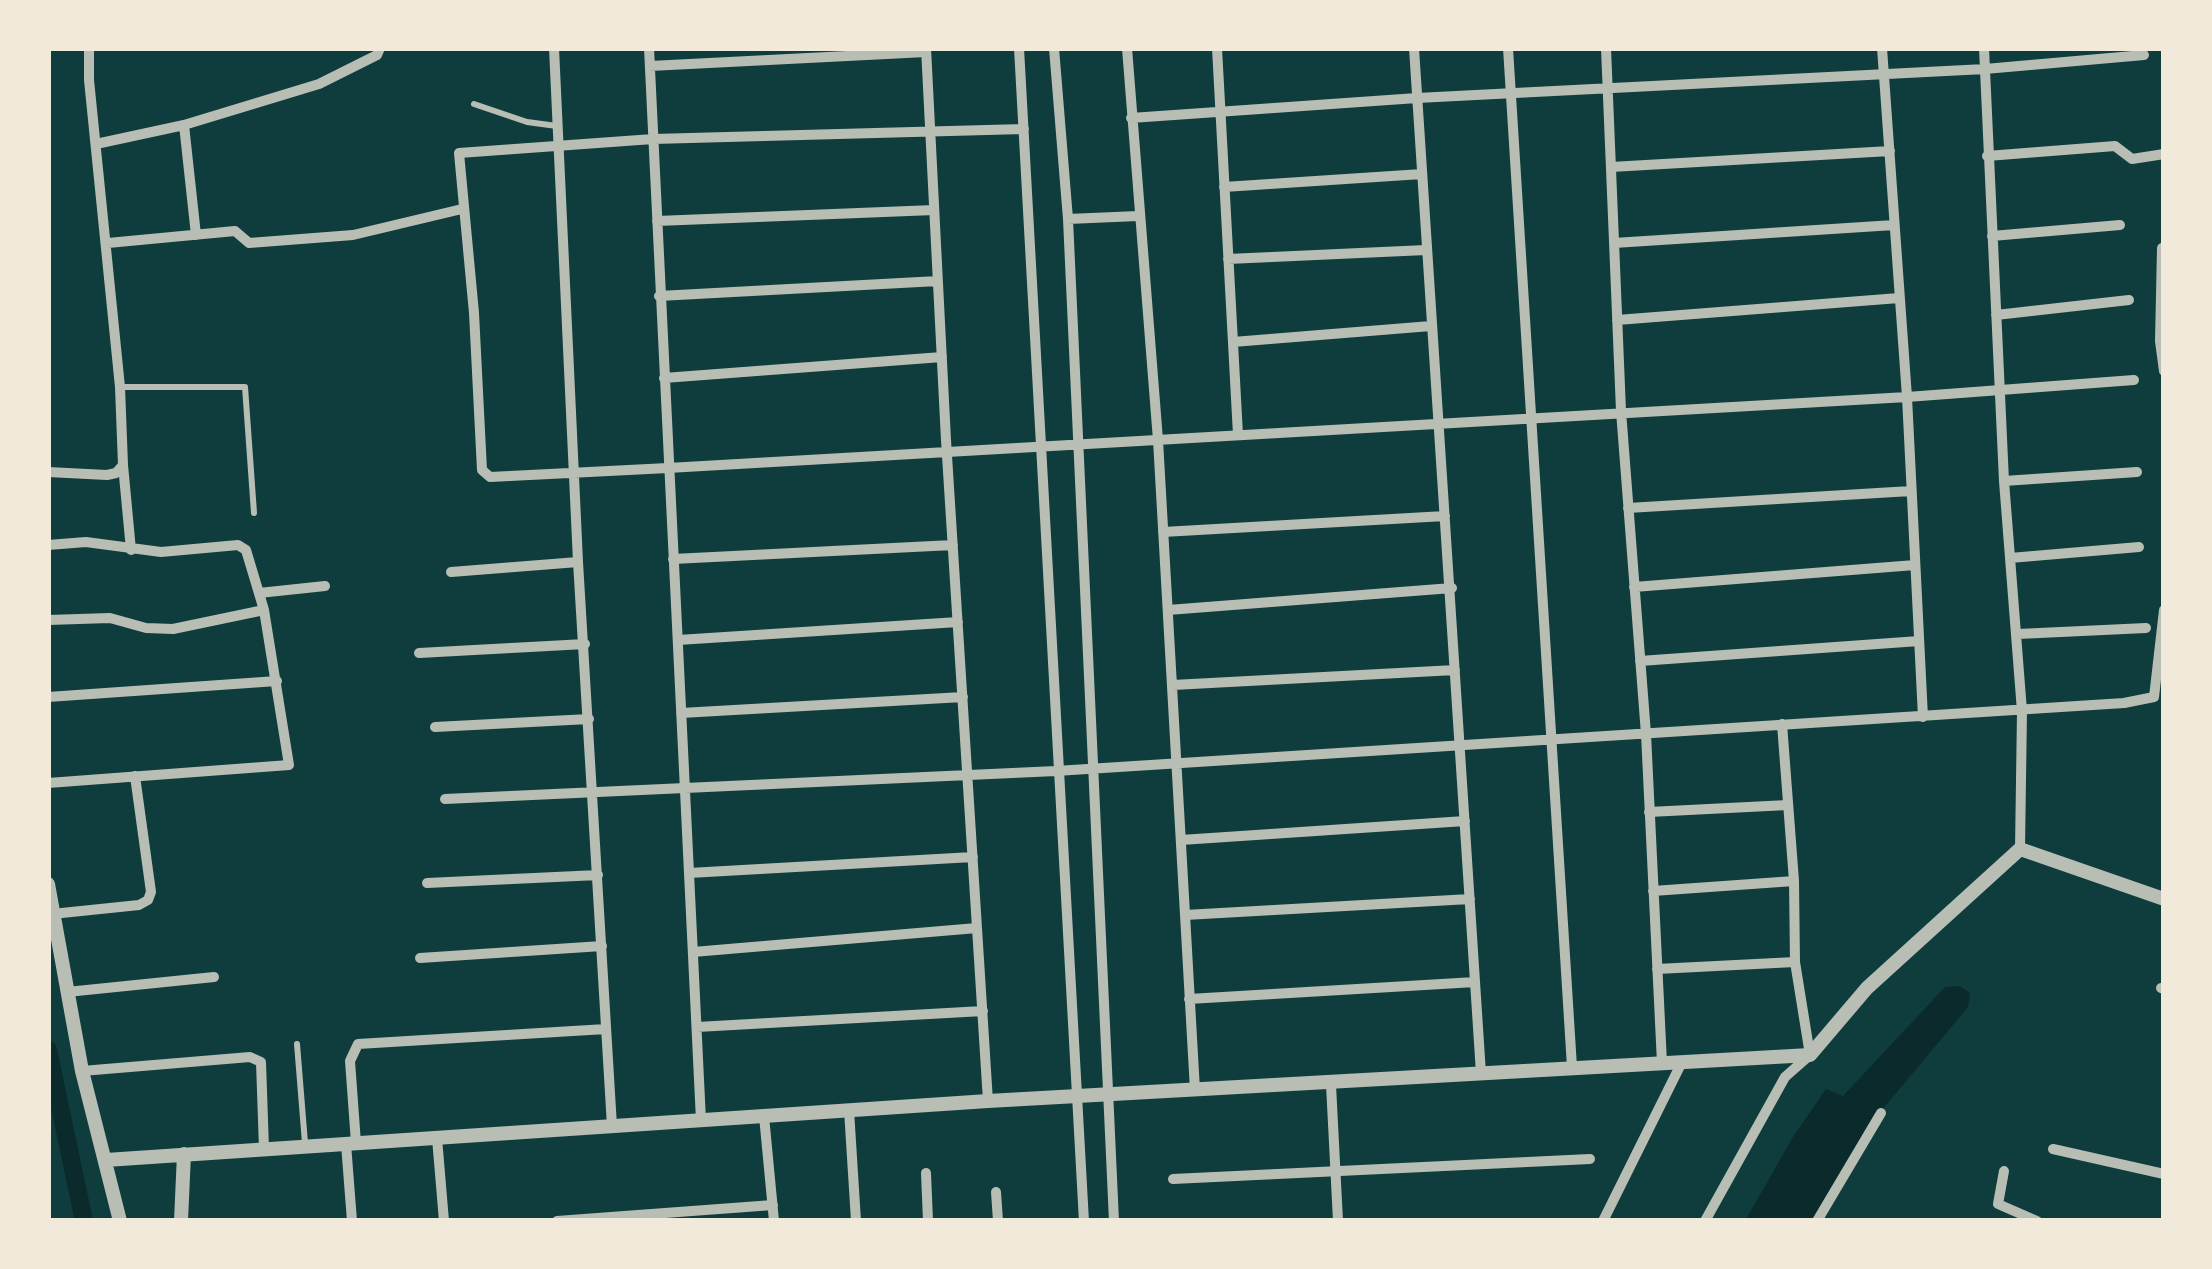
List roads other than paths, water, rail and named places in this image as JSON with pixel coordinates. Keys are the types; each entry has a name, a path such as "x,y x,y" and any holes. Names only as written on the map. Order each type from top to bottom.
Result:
{"street":[{"path":"89,48 130,550"},
{"path":"96,144 184,125 320,84 377,55 380,48"},
{"path":"554,48 578,562 612,1126"},
{"path":"649,48 701,1120"},
{"path":"1019,48 1084,1221"},
{"path":"1054,48 1068,219 1114,1221"},
{"path":"1127,48 1158,440 1195,1090"},
{"path":"1217,48 1238,435"},
{"path":"1414,48 1481,1072"},
{"path":"1508,48 1573,1067"},
{"path":"1606,48 1621,411 1646,734 1662,1063"},
{"path":"1882,48 1907,397 1923,717"},
{"path":"1705,1221 1785,1077 1867,988 2023,850 2022,712 2004,481 1984,48"},
{"path":"650,66 926,50 988,1101"},
{"path":"1131,118 1985,69 2144,55"},
{"path":"184,125 196,235"},
{"path":"1024,129 653,139 459,153 485,474 668,468 2134,380"},
{"path":"1988,156 2115,146 2132,159 2164,154"},
{"path":"1611,167 1889,151"},
{"path":"1224,187 1422,174"},
{"path":"108,243 240,232 249,243 352,236 462,209"},
{"path":"657,221 934,210"},
{"path":"1068,219 1138,216"},
{"path":"1614,243 1894,225"},
{"path":"1992,236 2120,225"},
{"path":"2162,248 2164,371"},
{"path":"1228,259 1426,250"},
{"path":"659,296 938,281"},
{"path":"1617,320 1899,298"},
{"path":"1996,314 2129,300"},
{"path":"1233,342 1431,326"},
{"path":"664,378 942,357"},
{"path":"48,472 107,475 124,465"},
{"path":"2004,481 2137,472"},
{"path":"1628,508 1911,491"},
{"path":"1163,532 1445,516"},
{"path":"48,544 86,542 161,552 238,545 251,558 264,610 289,765 48,783"},
{"path":"673,560 953,545"},
{"path":"2010,558 2138,547"},
{"path":"451,572 578,562"},
{"path":"1634,586 1916,565"},
{"path":"259,593 325,586"},
{"path":"1168,610 1451,588"},
{"path":"48,620 110,618 146,628 173,629 264,610"},
{"path":"445,799 1095,769 2022,712 2154,698 2164,610"},
{"path":"678,640 958,622"},
{"path":"2018,634 2146,628"},
{"path":"1640,661 1919,641"},
{"path":"419,653 585,644"},
{"path":"1173,685 1455,670"},
{"path":"48,698 277,681"},
{"path":"681,713 962,697"},
{"path":"435,727 589,719"},
{"path":"1782,724 1795,962 1810,1055"},
{"path":"52,914 139,905 148,900 151,892 136,776"},
{"path":"1649,812 1788,805"},
{"path":"1181,840 1465,821"},
{"path":"2023,850 2164,899"},
{"path":"689,873 973,857"},
{"path":"427,883 598,875"},
{"path":"1653,891 1794,881"},
{"path":"48,884 82,1071 119,1221"},
{"path":"1185,915 1470,899"},
{"path":"694,952 977,928"},
{"path":"419,958 602,946"},
{"path":"1657,969 1795,962"},
{"path":"67,992 214,977"},
{"path":"1189,999 1475,982"},
{"path":"697,1027 982,1010"},
{"path":"352,1221 350,1060 358,1044 607,1029"},
{"path":"106,1160 988,1101 1810,1055"},
{"path":"82,1071 250,1057 261,1062 264,1149"},
{"path":"1603,1221 1682,1062"},
{"path":"1331,1084 1338,1221"},
{"path":"849,1110 856,1221"},
{"path":"1816,1221 1881,1112"},
{"path":"764,1116 774,1221"},
{"path":"437,1138 444,1221"},
{"path":"2053,1149 2164,1174"},
{"path":"181,1221 184,1154"},
{"path":"1173,1179 1590,1159"},
{"path":"2004,1171 1998,1204 2036,1221"},
{"path":"926,1173 928,1221"},
{"path":"996,1192 998,1221"},
{"path":"557,1221 685,1217 773,1204"}],"lane":[{"path":"474,104 526,122 558,126"},
{"path":"120,387 245,387 254,512"},
{"path":"297,1043 306,1147"}],"water":[{"path":"1960,986 1970,993 1968,1007 1881,1111 1815,1221 1745,1221 1826,1089 1843,1096 1945,987"}],"waterway":[{"path":"48,1050 84,1221"}]}
